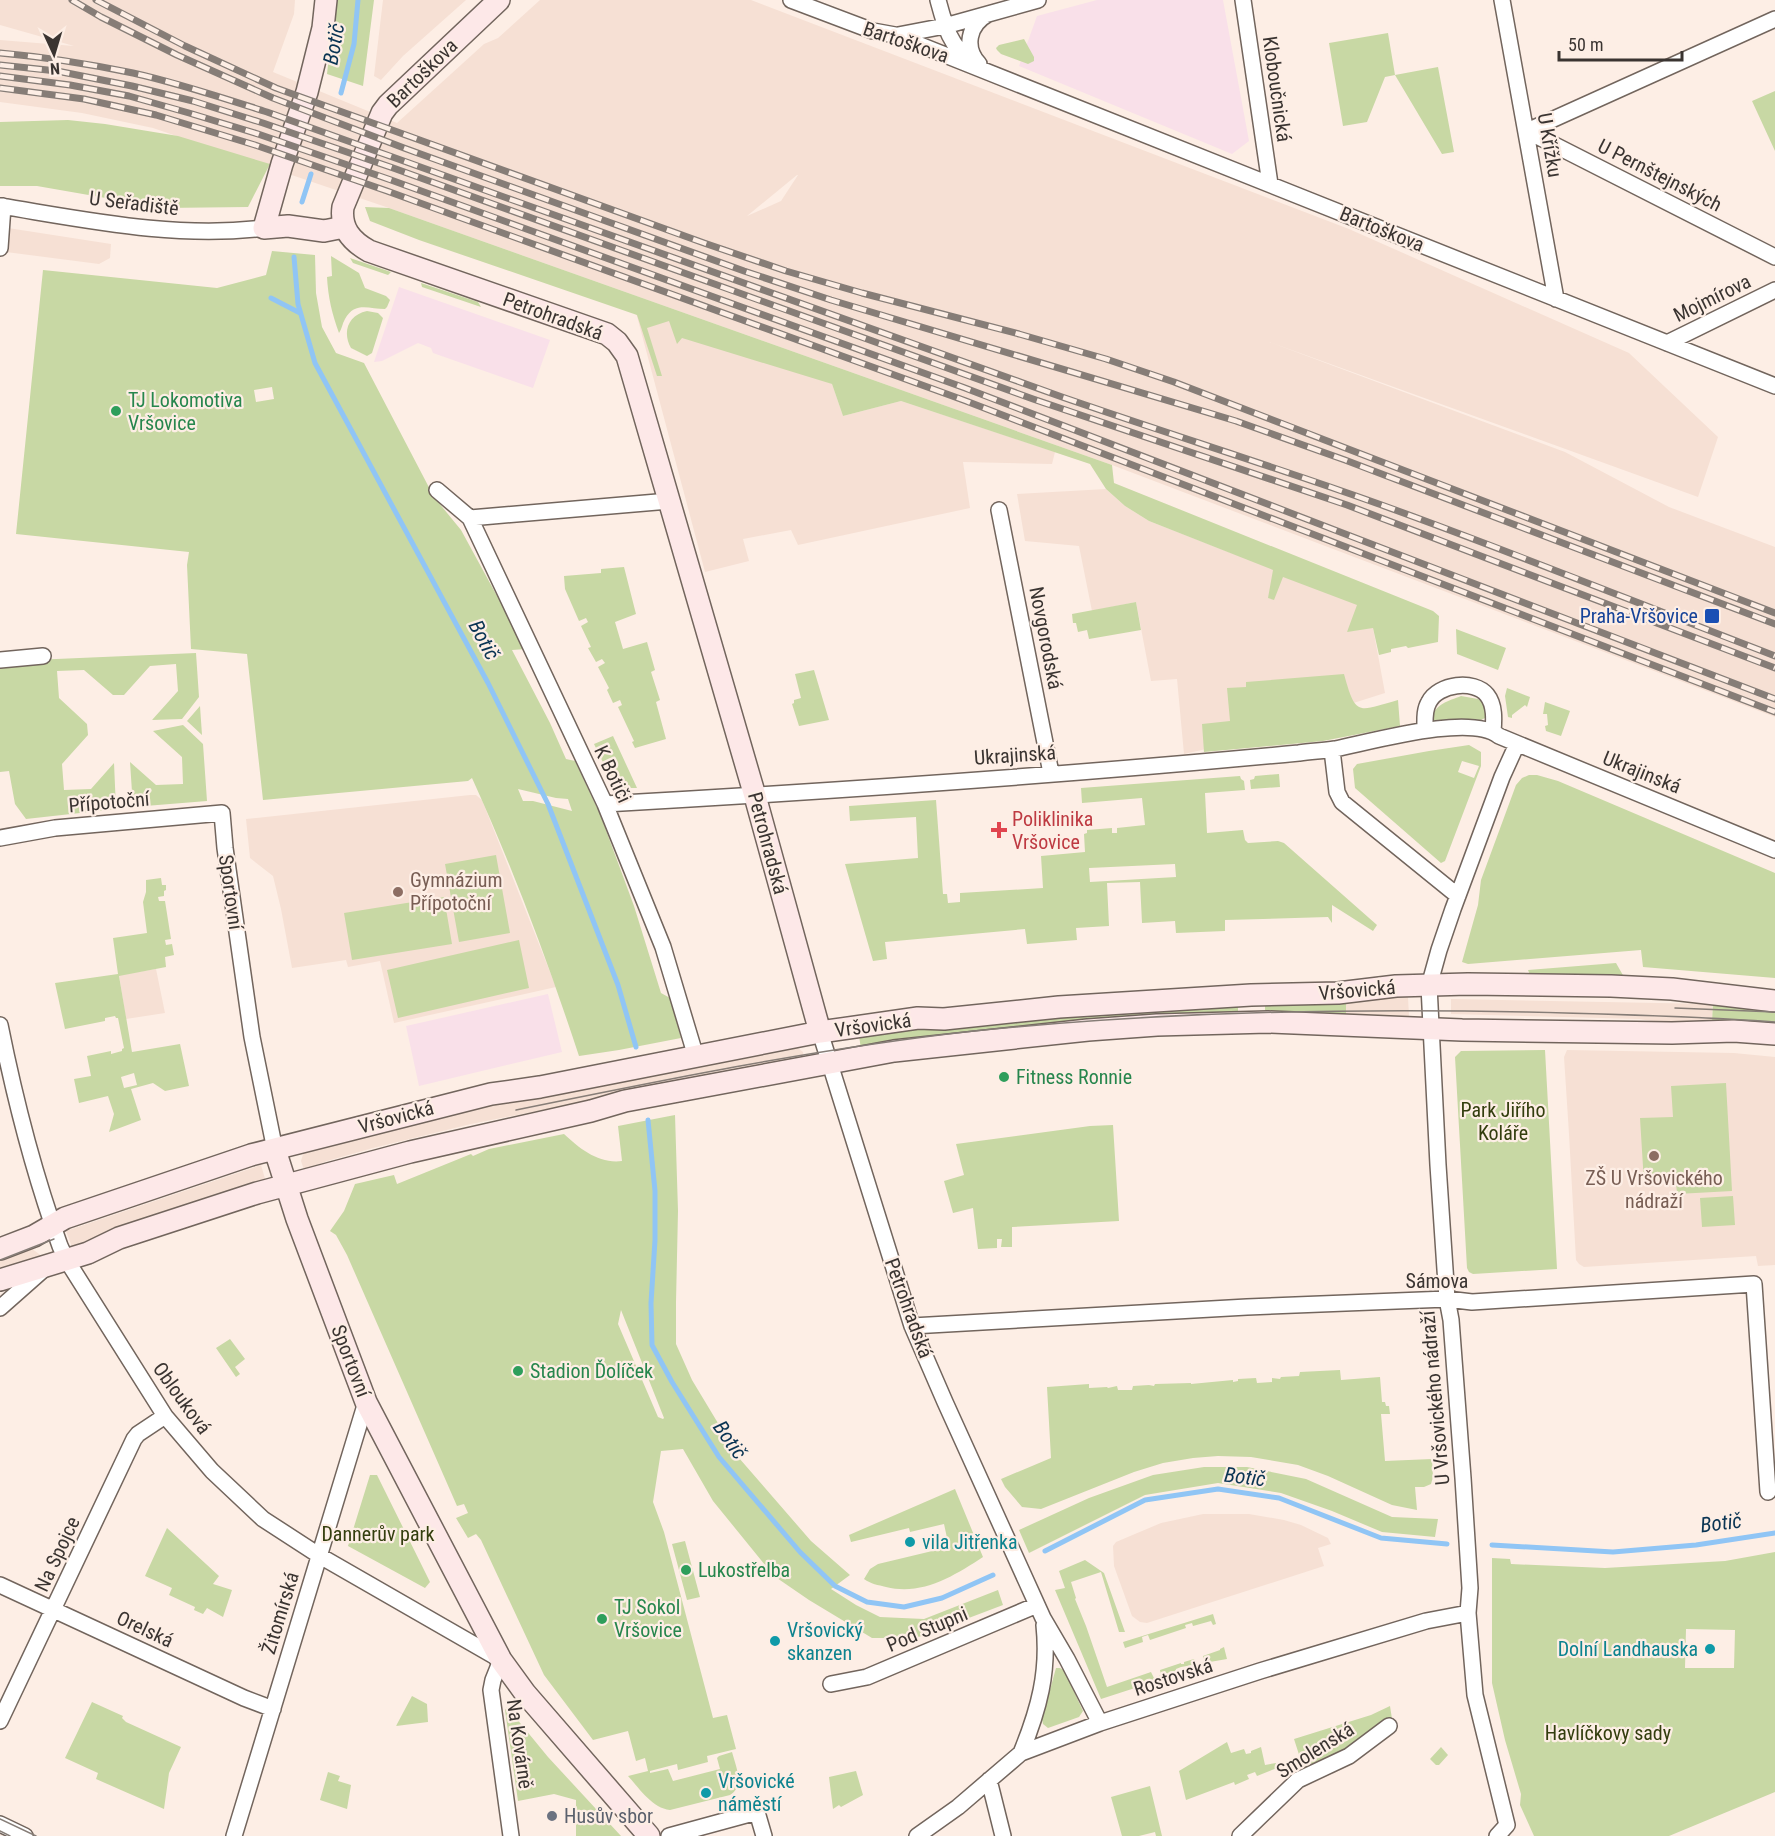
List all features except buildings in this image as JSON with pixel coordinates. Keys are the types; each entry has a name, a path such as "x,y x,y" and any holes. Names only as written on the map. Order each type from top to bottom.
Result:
{"main road":[{"path":"326,0 323,27 307,92 282,164 264,228 288,226 324,231 344,227"},
{"name":"Bartoškova","path":"344,227 342,221 344,207 382,113 499,0"},
{"name":"Petrohradská","path":"344,227 353,240 369,251 607,334 617,342 627,356 755,796 820,1032"},
{"name":"Vršovická","path":"0,1249 34,1236 65,1218 251,1155 491,1094 540,1088 820,1032 918,1018 944,1019 1059,1007 1251,995 1338,993 1396,986 1468,984 1672,989 1775,1002"},
{"path":"1251,995 1252,1022"},
{"name":"Vršovická","path":"0,1280 88,1253 119,1238 286,1185 410,1152 591,1112 625,1101 930,1046 1088,1030 1252,1022 1462,1030 1672,1033 1734,1031 1775,1034"},
{"name":"Sportovní","path":"276,1150 297,1219 366,1402 501,1660 525,1694 649,1836"}],"street":[{"name":"Bartoškova","path":"791,0 873,31 895,35 1775,386"},
{"name":"Bartoškova","path":"938,0 945,26 954,45 962,54 988,72"},
{"path":"895,35 945,26 1038,0"},
{"name":"Kloboučnická","path":"1243,0 1270,184"},
{"name":"U Křížku","path":"1502,0 1556,299"},
{"path":"988,72 972,56 969,43 974,28 983,17 992,13"},
{"path":"1527,131 1775,19"},
{"name":"U Pernštejnských","path":"1527,131 1775,257"},
{"name":"U Seřadiště","path":"1,206 122,225 181,231 215,232 264,228"},
{"path":"0,248 1,206"},
{"name":"Mojmírova","path":"1666,343 1775,290"},
{"name":"K Botiči","path":"437,490 470,518 605,804 663,947 696,1057"},
{"path":"470,518 669,501"},
{"name":"Novgorodská","path":"999,510 1051,773"},
{"path":"0,660 43,657"},
{"path":"1425,730 1426,709 1436,693 1462,685 1472,685 1489,697 1493,709 1493,732"},
{"name":"Ukrajinská","path":"605,804 755,796 1195,762 1332,750 1425,730 1467,729 1493,732 1517,744 1775,850"},
{"name":"U Vršovického nádraží","path":"1502,1831 1475,1695 1463,1478 1438,1165 1429,986 1458,896 1502,777 1517,744"},
{"path":"1332,750 1337,792 1342,802 1458,896"},
{"name":"Přípotoční","path":"0,837 55,828 222,813"},
{"name":"Sportovní","path":"222,813 252,1038 276,1150"},
{"name":"Oblouková","path":"0,1025 23,1129 53,1225 58,1261 165,1416 206,1465 263,1519 320,1556 501,1660"},
{"name":"Petrohradská","path":"820,1032 912,1326 1040,1612 1100,1723"},
{"path":"0,1308 19,1289 58,1261"},
{"name":"Sámova","path":"912,1326 1247,1307 1447,1299 1472,1302 1754,1284 1768,1492"},
{"name":"Žitomírská","path":"234,1836 366,1402"},
{"name":"Na Spojce","path":"0,1721 134,1439 165,1416"},
{"name":"Orelská","path":"0,1585 244,1698 273,1709"},
{"name":"Rostovská","path":"917,1836 958,1808 1021,1753 1100,1723 1469,1607"},
{"name":"Petrohradská","path":"1021,1753 1035,1717 1046,1664 1046,1646 1040,1612"},
{"name":"Pod Stupni","path":"831,1684 867,1677 1040,1612"},
{"name":"Na Kovárně","path":"501,1660 491,1690 510,1836"},
{"name":"Smolenská","path":"1240,1836 1299,1780 1349,1756 1389,1726"},
{"path":"989,1780 1003,1836"},
{"path":"669,1836 757,1812 764,1836"},
{"path":"0,1824 25,1836"}],"shaded area":[{"path":"0,0 295,0 294,14 273,72 397,123 484,44 498,38 540,0 751,0 1349,229 1629,353 1718,437 1698,497 1264,340 1565,452 1669,507 1775,547 1775,717 1112,465 389,208 153,128 82,113 0,102 0,40 74,46 0,25","holes":["798,175 781,201 747,216"]},
{"path":"383,0 466,0 403,56 381,80 374,76"},
{"path":"1097,0 1223,0 1249,141 1232,154 1019,66 1037,16"},
{"path":"8,228 111,244 110,258 99,264 6,252"},
{"path":"399,287 550,340 533,388 433,353 431,348 418,343 382,361 374,362"},
{"path":"634,305 832,384 843,416 901,401 1055,452 1052,464 963,462 970,508 798,545 791,530 743,539 749,561 705,572"},
{"path":"1106,489 1125,506 1149,521 1361,602 1373,628 1385,693 1215,747 1184,754 1177,679 1151,681 1136,602 1092,611 1079,546 1025,541 1017,494"},
{"name":"Gymnázium Přípotoční","path":"476,795 482,800 556,987 394,1023 380,961 348,967 346,960 292,968 273,876 250,858 246,819"},
{"path":"156,969 165,1013 126,1019 119,975"},
{"path":"548,994 562,1052 419,1086 406,1026"},
{"path":"1408,997 1409,1016 1346,1014 1346,999"},
{"path":"1451,999 1712,1004 1712,1023 1451,1014"},
{"path":"793,1044 803,1052 804,1060 471,1124 373,1148 304,1170 301,1161 304,1151 441,1114"},
{"name":"ZŠ U Vršovického nádraží","path":"1567,1050 1734,1053 1775,1057 1775,1265 1758,1266 1756,1256 1584,1267 1579,1264 1576,1260 1564,1057"},
{"path":"261,1165 266,1182 72,1247 66,1231"},
{"path":"27,1245 43,1257 0,1273 0,1254"},
{"path":"1203,1514 1249,1514 1301,1525 1328,1538 1331,1544 1318,1548 1324,1566 1147,1623 1140,1622 1132,1616 1114,1566 1113,1546 1116,1542 1161,1523"}],"green space":[{"path":"335,0 374,0 363,86 327,74"},
{"path":"1388,33 1395,75 1385,77 1367,122 1343,126 1329,43"},
{"path":"1024,39 1034,57 1034,61 1028,64 1001,54 996,48 999,45"},
{"path":"1438,67 1454,152 1442,154 1395,75"},
{"path":"1775,91 1775,151 1752,101"},
{"path":"68,120 178,136 270,164 248,207 163,208 37,186 0,186 0,122"},
{"path":"365,207 389,208 1112,465 1114,483 1433,611 1439,616 1438,642 1391,649 1391,652 1379,655 1373,628 1347,632 1357,605 1283,577 1274,600 1268,598 1273,570 1149,521 1125,506 1106,489 1090,464 901,401 843,416 832,384 682,338 677,344 669,321 647,328 662,376 657,376 637,315 370,221"},
{"path":"272,251 315,255 316,293 322,327 336,353 364,363 434,497 461,530 526,649 512,650 566,759 575,761 600,814 634,906 661,993 670,998 681,1038 579,1056 529,916 472,778 468,781 263,800 247,654 191,649 187,565 189,552 16,534 43,270 217,288 266,275","holes":["272,387 274,399 256,402 254,390","518,789 568,799 572,811 533,801 523,801"]},
{"path":"331,256 359,273 365,288 386,296 390,300 385,309 363,307 353,310 345,319 339,333 331,305 327,277 332,276"},
{"path":"350,258 391,272 388,275 353,263"},
{"path":"421,283 478,302 481,307 422,287"},
{"path":"367,311 378,313 383,318 372,353 367,356 351,348 347,330 355,316"},
{"path":"624,567 636,614 615,622 623,649 647,642 655,670 651,672 660,700 656,702 666,739 635,748 618,707 622,705 620,700 613,703 607,690 609,688 598,667 605,663 602,659 596,662 588,648 591,647 581,626 588,622 586,618 579,621 565,589 564,576 601,573 601,569"},
{"path":"1136,602 1141,630 1089,639 1087,630 1078,632 1076,623 1073,623 1072,614"},
{"path":"1456,629 1506,648 1498,670 1457,654"},
{"path":"196,653 199,697 182,719 152,720 178,691 176,664 150,666 124,695 113,695 84,670 57,671 59,698 87,724 88,735 62,764 64,790 91,789 114,763 116,809 26,819 15,804 9,771 0,772 0,668 33,660"},
{"path":"814,670 829,720 799,726 792,704 794,700 801,698 795,674"},
{"path":"1344,674 1352,698 1360,708 1374,707 1398,700 1400,726 1323,741 1204,752 1202,724 1230,721 1227,688 1246,687 1246,682"},
{"path":"1507,688 1530,697 1527,707 1525,705 1512,715 1512,718 1508,717 1505,696"},
{"path":"1461,696 1478,699 1485,704 1485,718 1435,721 1432,719 1439,706"},
{"path":"1545,702 1570,711 1561,736 1546,731 1547,714 1543,714"},
{"path":"200,706 202,735 187,721"},
{"path":"183,725 203,744 207,801 133,807 130,762 156,785 183,784 182,757 153,731"},
{"path":"613,736 637,788 621,788 614,785 594,744"},
{"path":"1469,745 1481,752 1481,766 1445,861 1441,863 1355,788 1353,769 1357,764","holes":["1462,761 1479,766 1474,778 1458,772"]},
{"path":"1279,774 1280,787 1251,789 1250,780 1255,776"},
{"path":"1529,775 1558,781 1775,873 1775,978 1643,967 1641,950 1468,964 1462,962 1478,905 1481,880 1516,785 1522,778"},
{"path":"1240,776 1244,781 1245,790 1205,793 1207,833 1243,830 1248,843 1278,841 1284,843 1377,925 1373,931 1332,905 1332,923 1328,917 1225,920 1225,931 1176,933 1175,921 1142,923 1140,882 1107,883 1109,926 1076,928 1077,940 1027,944 1025,929 885,942 887,959 873,961 845,864 918,858 916,817 850,821 849,806 936,800 943,894 947,894 948,903 960,902 960,893 1043,888 1041,856 1085,852 1084,834 1087,830 1112,828 1112,833 1117,833 1117,828 1145,825 1142,798 1082,803 1081,788","holes":["1175,864 1176,877 1090,882 1089,868"]},
{"path":"496,855 510,933 459,942 445,864"},
{"path":"161,878 162,885 166,885 164,896 158,897 159,901 165,901 171,939 165,940 166,945 172,944 174,955 165,957 166,967 119,976 132,1052 180,1044 189,1086 165,1091 153,1083 131,1089 141,1120 109,1132 114,1114 108,1096 79,1103 74,1079 91,1076 87,1056 122,1051 124,1048 118,1018 115,1016 105,1018 105,1021 65,1029 55,983 118,974 113,938 147,933 143,902 146,880","holes":["134,1073 137,1085 124,1088 121,1077"]},
{"path":"444,897 452,944 352,960 344,913"},
{"path":"519,940 529,988 398,1018 387,970"},
{"path":"1616,963 1624,977 1530,975 1528,970"},
{"path":"1346,999 1346,1014 1265,1015 1265,1000"},
{"path":"1713,999 1775,1008 1775,1027 1712,1023"},
{"path":"1238,1002 1238,1016 861,1050 859,1035 970,1021"},
{"name":"Park Jiřího Koláře","path":"1545,1050 1557,1269 1473,1274 1467,1268 1455,1057 1461,1051"},
{"path":"1726,1083 1732,1191 1677,1194 1676,1182 1644,1183 1640,1118 1673,1117 1671,1086"},
{"path":"675,1115 678,1211 676,1344 692,1380 739,1458 811,1541 850,1575 831,1589 880,1617 924,1619 998,1590 1003,1605 916,1638 872,1638 774,1576 713,1501 683,1449 661,1451 653,1502 664,1532 713,1718 727,1715 736,1749 707,1756 708,1762 678,1770 677,1764 650,1771 650,1773 668,1769 673,1781 720,1769 717,1758 732,1752 738,1781 735,1791 730,1795 670,1810 652,1802 628,1776 648,1771 645,1758 636,1761 628,1731 593,1740 544,1675 481,1540 476,1534 468,1538 456,1518 468,1513 464,1504 457,1506 347,1255 336,1235 330,1231 344,1211 355,1184 394,1175 397,1184 471,1154 473,1156 489,1149 564,1134 583,1150 598,1158 622,1161 618,1126","holes":["621,1310 664,1418 658,1417 618,1324"]},
{"path":"1113,1125 1119,1221 1012,1227 1012,1247 1001,1247 1002,1239 997,1239 997,1248 978,1249 973,1208 953,1213 944,1181 964,1175 956,1144"},
{"path":"1733,1196 1735,1225 1702,1227 1700,1198"},
{"path":"230,1339 245,1359 235,1367 240,1374 236,1377 216,1348"},
{"path":"1340,1370 1341,1380 1380,1377 1382,1402 1389,1406 1390,1414 1381,1414 1385,1461 1432,1459 1431,1484 1415,1487 1417,1510 1392,1505 1298,1465 1251,1457 1218,1456 1163,1463 1134,1472 1041,1509 1022,1507 1001,1479 1051,1458 1047,1387 1089,1384 1089,1388 1117,1386 1118,1390 1132,1390 1133,1386 1233,1380 1233,1382 1238,1379 1256,1378 1257,1383 1272,1382 1272,1378 1299,1376 1300,1372"},
{"path":"1204,1467 1247,1467 1306,1479 1392,1517 1438,1519 1435,1537 1382,1532 1281,1493 1218,1483 1145,1495 1029,1553 1019,1530 1089,1498 1153,1475"},
{"name":"Dannerův park","path":"370,1475 377,1475 430,1582 425,1588 348,1546"},
{"path":"955,1489 983,1557 949,1577 912,1589 877,1585 864,1579 870,1569 878,1564 949,1547 944,1524 910,1532 909,1528 851,1542 849,1535"},
{"path":"167,1528 219,1576 213,1584 232,1590 223,1617 207,1608 203,1614 194,1610 195,1607 169,1595 172,1588 145,1576"},
{"name":"Lukostřelba","path":"685,1541 700,1597 687,1600 672,1544"},
{"name":"Havlíčkovy sady","path":"1775,1552 1775,1792 1669,1836 1534,1836 1520,1805 1521,1794 1505,1740 1492,1683 1492,1558 1510,1559 1511,1564 1605,1568 1725,1561","holes":["1686,1629 1735,1630 1734,1668 1685,1668"]},
{"path":"1085,1560 1104,1573 1125,1632 1119,1632 1101,1572 1071,1582 1107,1687 1151,1672 1154,1678 1161,1675 1160,1670 1194,1659 1197,1664 1205,1662 1203,1656 1224,1647 1227,1659 1181,1667 1176,1669 1175,1675 1101,1699 1055,1590 1065,1588 1059,1571"},
{"path":"1213,1614 1216,1624 1213,1625 1211,1621 1193,1626 1192,1623 1185,1625 1186,1628 1150,1640 1148,1635 1142,1637 1143,1642 1125,1648 1123,1642"},
{"path":"1056,1668 1064,1670 1083,1711 1079,1717 1048,1728 1043,1724 1042,1719"},
{"path":"412,1696 427,1704 428,1722 396,1726"},
{"path":"92,1702 123,1716 126,1722 181,1747 169,1773 164,1809 96,1779 98,1773 65,1758"},
{"path":"1390,1706 1392,1719 1351,1749 1303,1767 1294,1739 1371,1715"},
{"path":"507,1707 548,1757 621,1836 576,1836 576,1800 554,1794 518,1801 505,1710"},
{"path":"1227,1742 1231,1753 1244,1749 1246,1754 1251,1753 1261,1747 1265,1765 1276,1763 1277,1768 1257,1776 1255,1772 1247,1775 1249,1779 1235,1785 1234,1782 1186,1800 1179,1771"},
{"path":"1441,1747 1448,1755 1439,1765 1436,1765 1430,1759"},
{"path":"856,1771 863,1795 833,1809 829,1777"},
{"path":"328,1772 340,1776 338,1781 351,1785 347,1809 320,1800"},
{"path":"1150,1786 1162,1836 1156,1836 1155,1832 1139,1836 1122,1836 1111,1797"}],"waterway":[{"name":"Botič","path":"341,93 354,44 358,0"},
{"name":"Botič","path":"302,202 311,174"},
{"name":"Botič","path":"294,257 298,304 315,363 488,683 548,804 618,985 636,1047"},
{"path":"271,298 300,313"},
{"name":"Botič","path":"648,1120 655,1191 651,1303 652,1345 672,1382 719,1457 800,1552 835,1586 867,1602 904,1607 942,1598 993,1575"},
{"name":"Botič","path":"1045,1551 1145,1500 1218,1489 1279,1498 1381,1538 1447,1544"},
{"name":"Botič","path":"1492,1545 1613,1552 1696,1545 1775,1533"}],"tram line":[{"path":"1675,1008 1775,1012"},
{"path":"516,1110 687,1076 859,1046 974,1031 1112,1019 1250,1013 1388,1011 1620,1014 1775,1022"},
{"path":"0,1260 54,1239"},
{"path":"0,1819 36,1836"},
{"path":"0,1831 10,1836"}],"railway":[{"path":"72,0 177,55 273,98 404,148 744,271 831,300 1236,421 1345,460 1775,624"},
{"path":"96,0 185,46 276,88 786,271 1019,334 1106,359 1174,382 1775,613"},
{"path":"0,53 67,61 133,73 267,112 1062,397 1376,503 1775,656"},
{"path":"0,65 57,71 132,86 193,101 263,123 1033,399 1347,505 1775,668"},
{"path":"0,76 70,85 129,96 258,134 391,180 965,388 1775,699"},
{"path":"0,88 84,99 156,115 255,145 387,191 966,401 1775,712"}],"place":[{"name":"TJ Lokomotiva Vršovice","path":"116,411"},
{"name":"Praha-Vršovice","path":"1712,616"},
{"name":"Poliklinika Vršovice","path":"999,830"},
{"name":"Gymnázium Přípotoční","path":"398,892"},
{"name":"Fitness Ronnie","path":"1004,1077"},
{"name":"ZŠ U Vršovického nádraží","path":"1654,1156"},
{"name":"Stadion Ďolíček","path":"518,1371"},
{"name":"vila Jitřenka","path":"910,1542"},
{"name":"Lukostřelba","path":"686,1570"},
{"name":"TJ Sokol Vršovice","path":"602,1619"},
{"name":"Vršovický skanzen","path":"775,1641"},
{"name":"Dolní Landhauska","path":"1710,1649"},
{"name":"Vršovické náměstí","path":"706,1793"},
{"name":"Husův sbor","path":"552,1816"}]}
